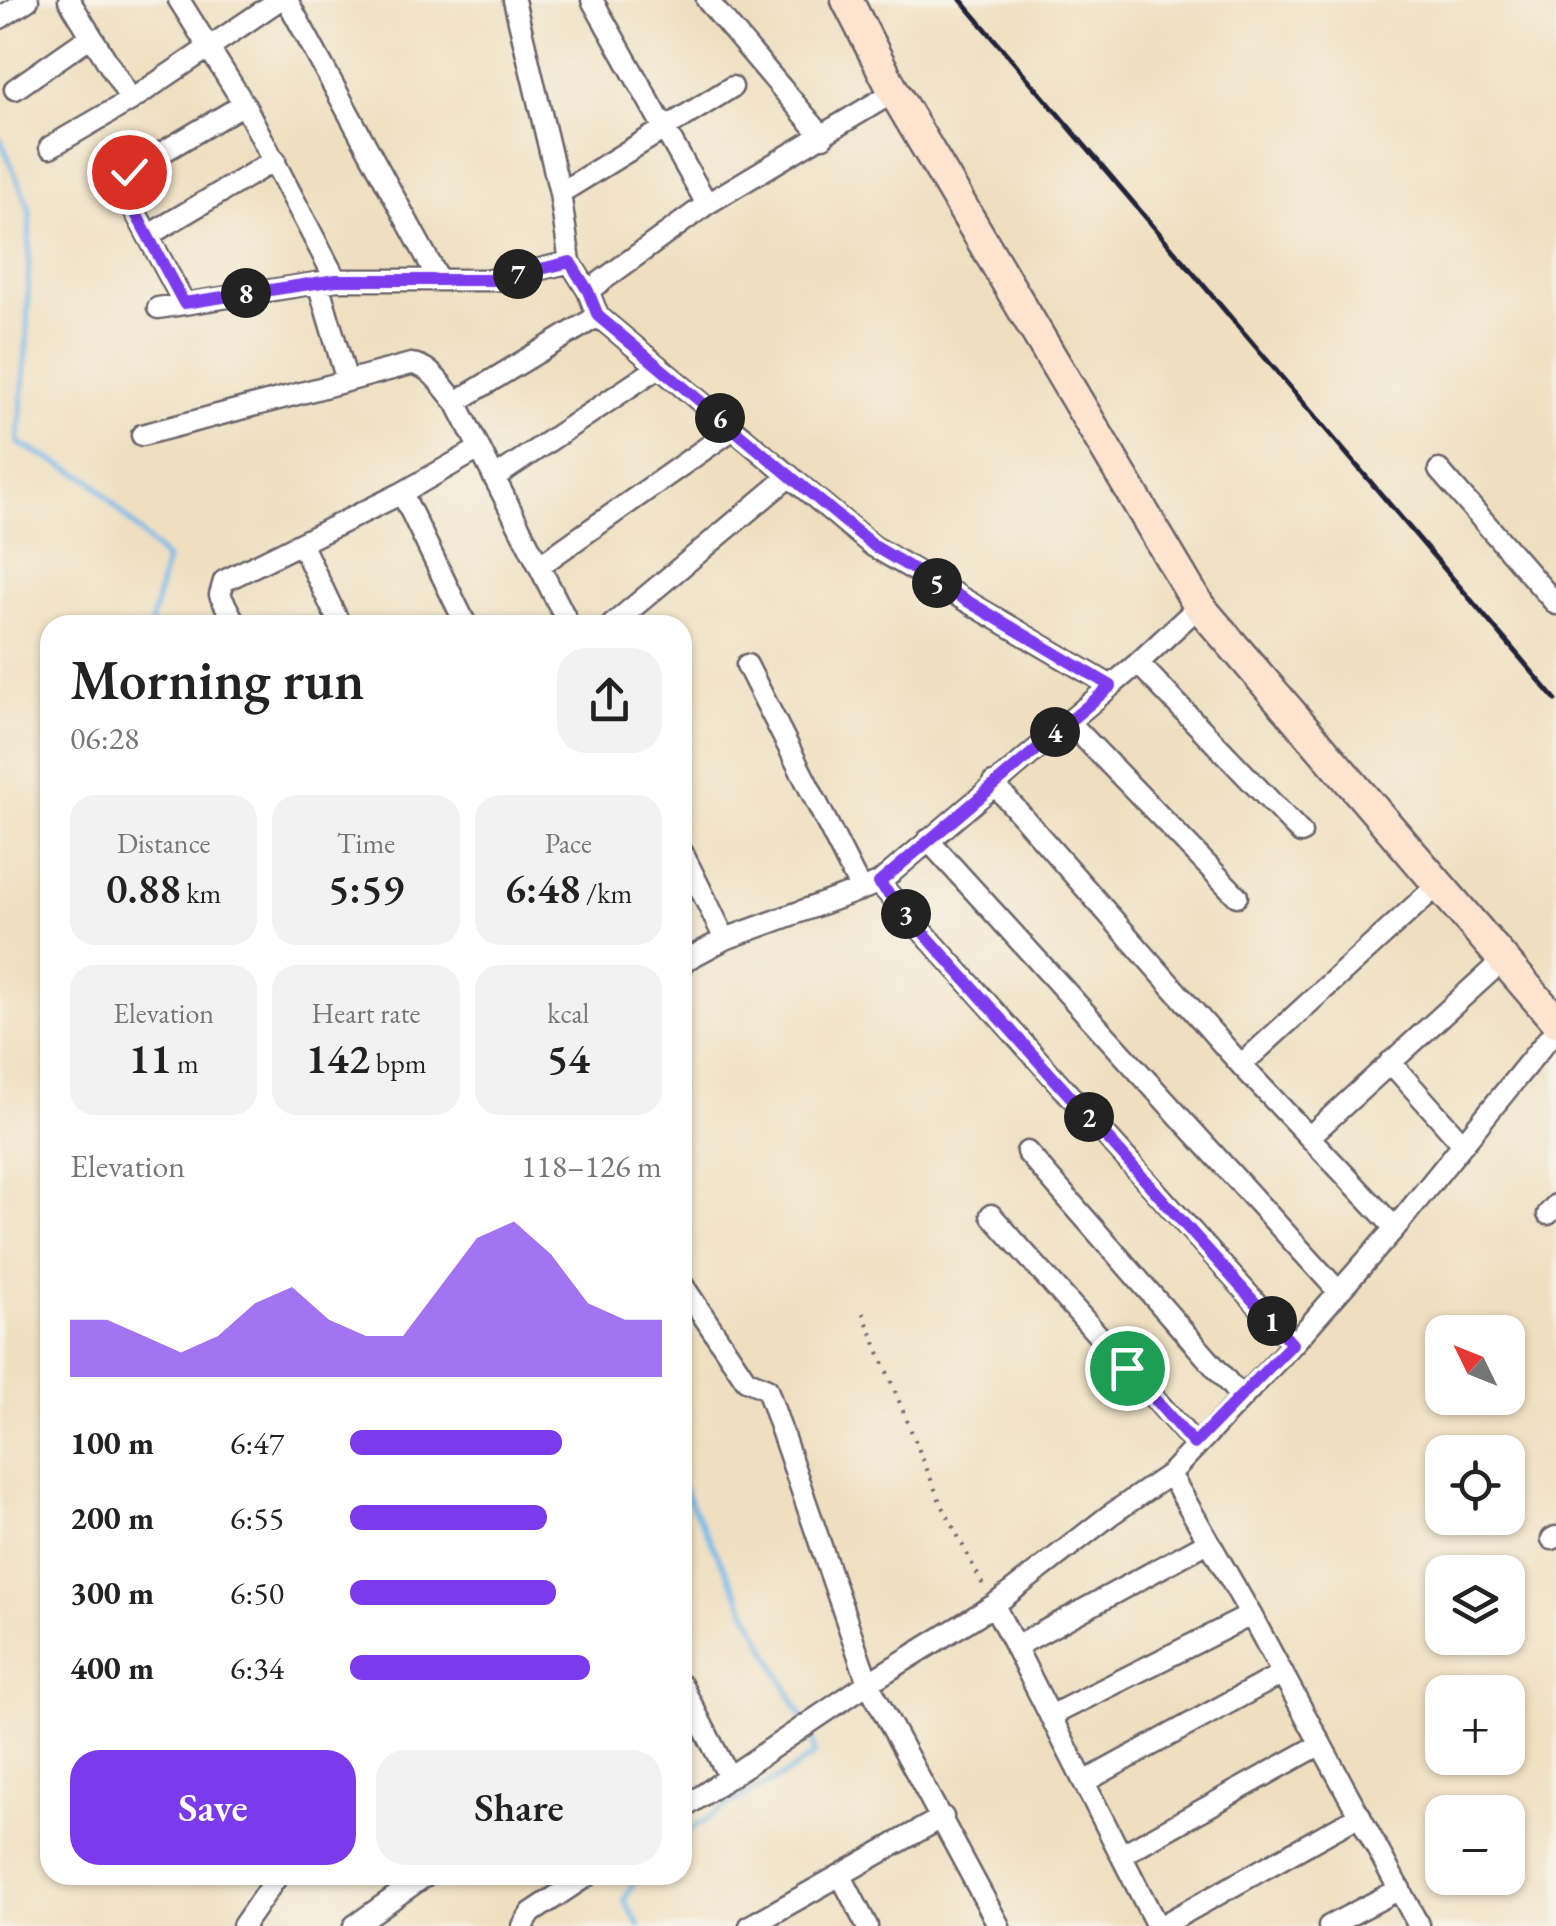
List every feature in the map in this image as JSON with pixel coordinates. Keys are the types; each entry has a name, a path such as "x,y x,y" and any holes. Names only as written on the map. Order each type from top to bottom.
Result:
{"street":[{"path":"0,18 28,0"},
{"path":"69,0 130,100"},
{"path":"179,0 275,160 327,281 347,381"},
{"path":"50,147 130,100 279,0"},
{"path":"287,0 438,280"},
{"path":"514,0 560,193 570,262 598,316 874,546 1111,686"},
{"path":"592,0 706,204"},
{"path":"707,0 822,136"},
{"path":"692,1802 868,1682 994,1605 1170,1474 1395,1228 1556,1025 1199,606 894,92 846,0"},
{"path":"14,88 91,36"},
{"path":"560,193 732,87"},
{"path":"588,291 706,204 894,92"},
{"path":"184,303 122,188 122,180 129,172 244,104"},
{"path":"149,236 275,160"},
{"path":"158,308 327,281 495,280 570,262"},
{"path":"456,402 598,316"},
{"path":"142,435 411,364 422,365 456,402 564,615"},
{"path":"494,478 659,367"},
{"path":"539,566 733,429"},
{"path":"231,615 220,595 224,581 402,493 479,449"},
{"path":"1439,470 1556,604"},
{"path":"624,615 790,476"},
{"path":"402,493 461,615"},
{"path":"301,543 335,615"},
{"path":"692,957 726,939 870,886 1111,686 1199,606"},
{"path":"1138,662 1301,833"},
{"path":"746,665 870,886 1292,1344"},
{"path":"1068,721 1237,896"},
{"path":"993,784 1241,1064 1395,1228"},
{"path":"928,840 1338,1291"},
{"path":"692,872 726,939"},
{"path":"1241,1064 1439,884"},
{"path":"1309,1137 1504,960"},
{"path":"1390,1062 1463,1144"},
{"path":"1027,1152 1241,1397"},
{"path":"991,1215 1194,1444"},
{"path":"692,1299 746,1380 767,1389 868,1682 999,1926"},
{"path":"1170,1474 1252,1615 1420,1926"},
{"path":"1015,1647 1208,1542"},
{"path":"994,1605 1159,1926 1360,1815"},
{"path":"1050,1716 1252,1615"},
{"path":"1084,1782 1283,1674"},
{"path":"692,1717 729,1777"},
{"path":"1121,1855 1321,1744"},
{"path":"754,1925 943,1817"},
{"path":"841,1876 867,1926"},
{"path":"241,1924 270,1885"},
{"path":"354,1926 412,1885"},
{"path":"523,1926 558,1885"},
{"path":"1329,1926 1400,1890"}],"path":[{"path":"863,1313 938,1499 994,1605"}],"waterway":[{"path":"0,138 30,210 27,340 18,443 91,480 166,560 153,615"},
{"path":"692,1505 803,1719"},
{"path":"692,1829 814,1755 808,1729"},
{"path":"632,1885 624,1901 640,1926"}],"railway":[{"path":"961,0 1556,700"}],"route":[{"path":"129,172 122,180 122,188 184,303 336,280 495,280 570,262 598,316 874,546 1111,686 879,883 1292,1344 1194,1444 1127,1368"}]}
